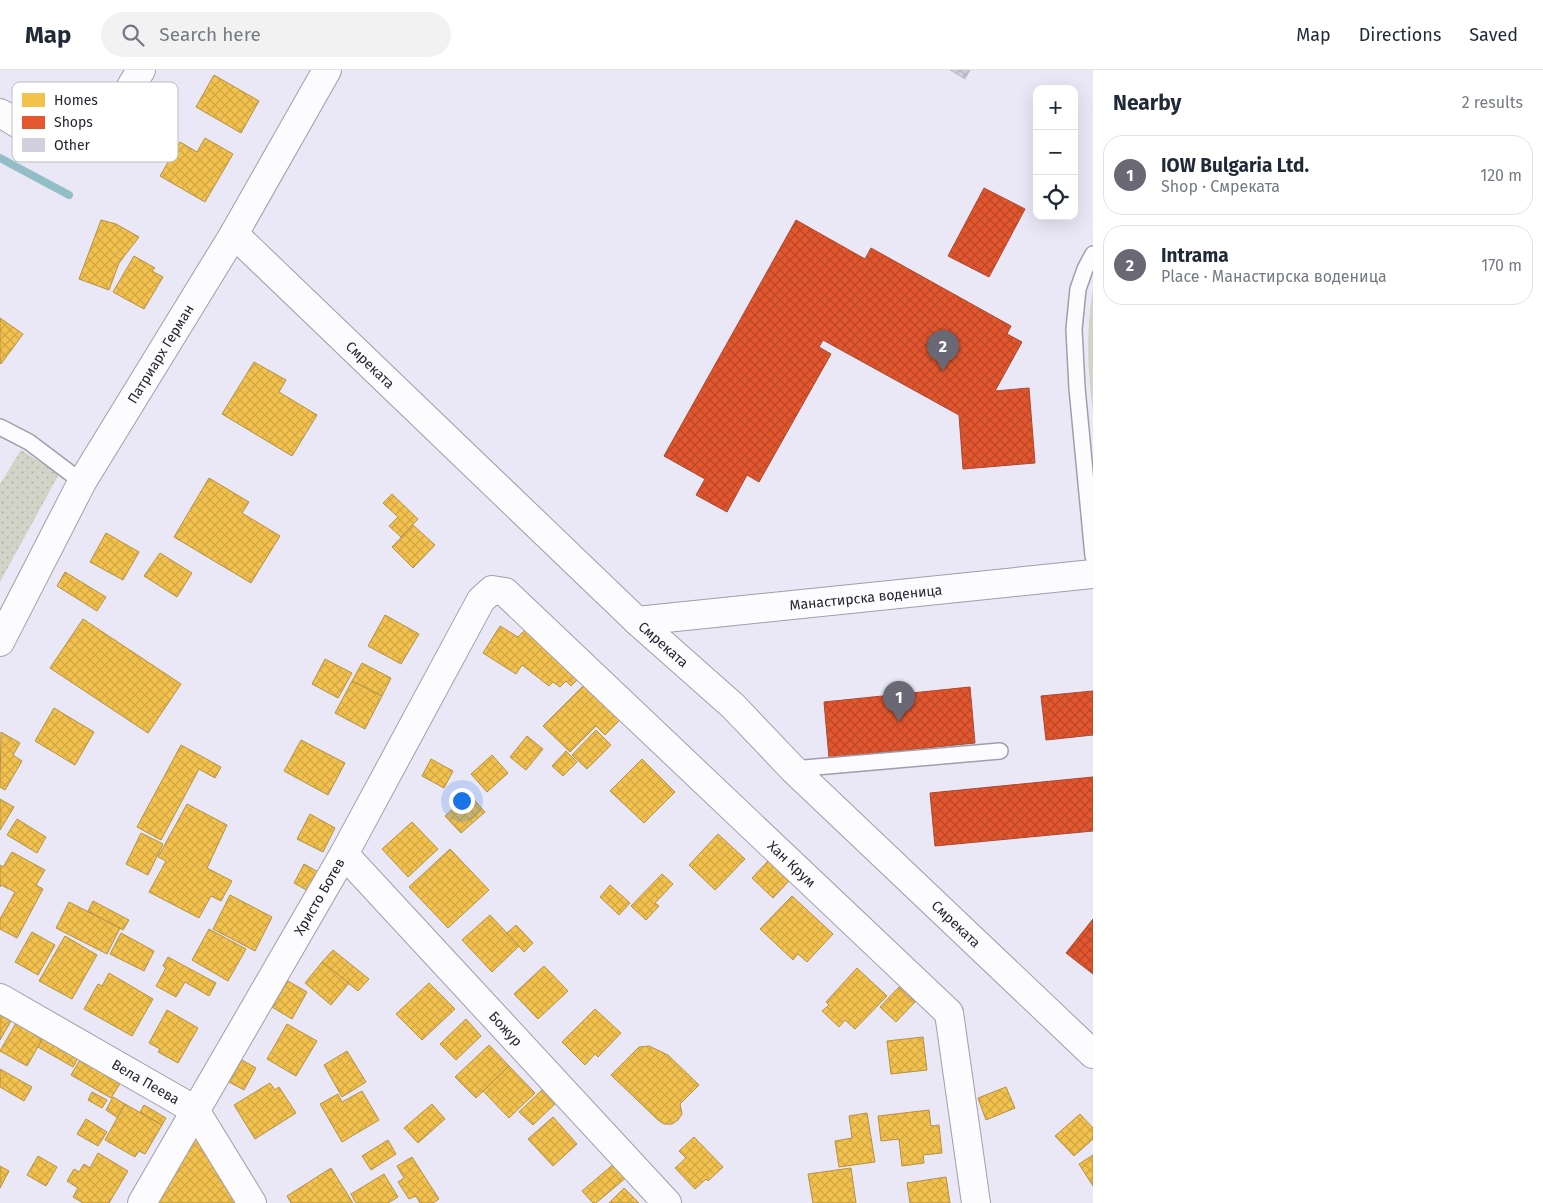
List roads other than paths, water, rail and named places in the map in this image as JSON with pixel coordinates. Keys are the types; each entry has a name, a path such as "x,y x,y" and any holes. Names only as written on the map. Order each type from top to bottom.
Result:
{"street":[{"path":"133,82 141,70"},
{"name":"Патриарх Герман","path":"0,642 82,482 234,234 327,70"},
{"path":"0,113 12,119"},
{"name":"Смреката","path":"234,234 637,621 733,706 793,769 1093,1054"},
{"name":"Манастирска воденица","path":"637,621 1093,574"},
{"name":"Христо Ботев","path":"142,1203 344,854 481,600 492,590"},
{"name":"Хан Крум","path":"492,590 505,592 948,1013 976,1203"},
{"name":"Божур","path":"344,854 667,1203"},
{"name":"Вела Пеева","path":"0,998 195,1110 252,1203"}],"lane":[{"path":"1093,254 1084,269 1078,289 1074,329 1076,388 1093,556"},
{"path":"0,427 29,442 82,482"},
{"path":"793,769 1000,751"}],"waterway":[{"path":"0,158 69,195"}],"place":[{"name":"Intrama","path":"943,371"},
{"name":"IOW Bulgaria Ltd.","path":"899,722"}]}
